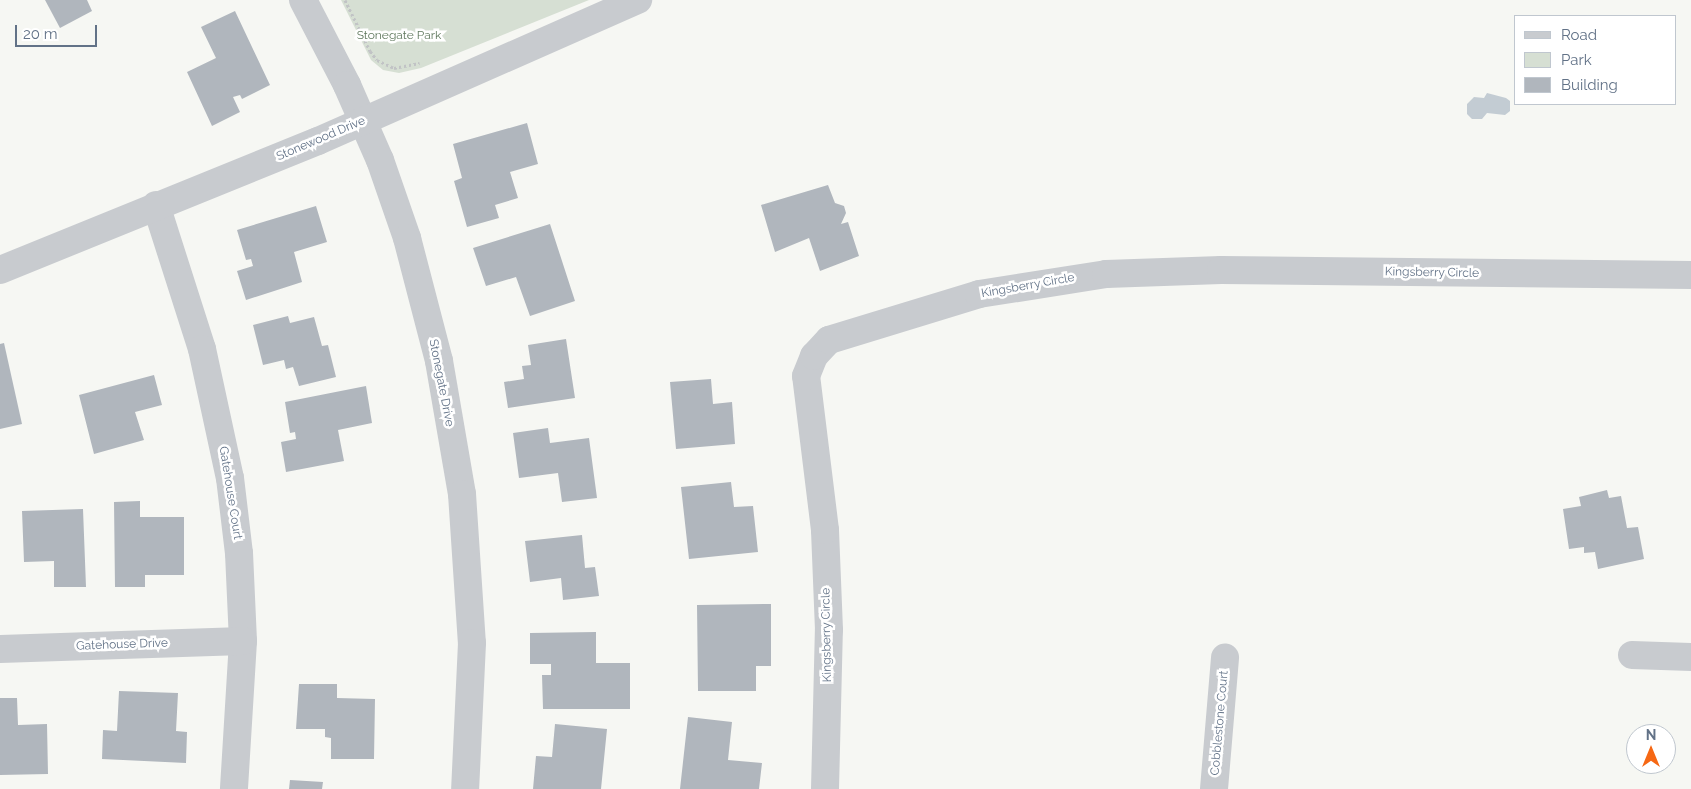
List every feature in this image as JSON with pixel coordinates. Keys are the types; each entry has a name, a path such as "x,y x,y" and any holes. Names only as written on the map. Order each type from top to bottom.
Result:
{"street":[{"name":"Stonegate Drive","path":"303,0 364,121 409,247 438,361 462,494 472,643 465,789"},
{"name":"Stonewood Drive","path":"0,270 364,121 406,100 638,0"},
{"name":"Gatehouse Court","path":"156,205 202,349 230,478 239,552 243,642 234,789"},
{"name":"Kingsberry Circle","path":"824,789 829,630 825,530 806,376 814,356 828,340 979,294 1106,274 1230,270 1691,275"},
{"name":"Gatehouse Drive","path":"0,649 243,642"},
{"path":"1632,655 1691,658"},
{"name":"Cobblestone Court","path":"1214,789 1225,656"}],"path":[{"path":"345,0 370,51 377,60 394,68 421,63"}],"green space":[{"name":"Stonegate Park","path":"341,0 589,0 421,68 399,73 383,70 371,60"}],"shaded area":[{"path":"1487,93 1506,98 1510,101 1510,111 1505,115 1487,113 1482,119 1472,119 1467,114 1467,104 1474,97 1484,98"}],"building":[{"path":"45,0 87,0 92,11 60,28"},
{"path":"235,11 270,85 242,99 240,95 233,97 240,112 212,126 187,72 216,58 201,27"},
{"path":"527,123 538,164 510,172 518,198 495,205 499,218 467,227 454,181 462,178 453,144"},
{"path":"828,185 835,203 844,206 846,213 841,224 848,222 859,256 820,271 809,238 775,252 761,205"},
{"path":"316,206 327,242 294,252 302,282 246,300 237,271 253,266 251,259 246,260 237,230"},
{"path":"550,224 575,301 530,316 516,277 486,286 473,248"},
{"path":"288,316 290,323 314,317 322,346 328,345 336,377 299,386 293,367 286,369 284,360 263,365 253,325"},
{"path":"566,339 575,398 508,408 504,382 524,379 522,366 531,365 528,345"},
{"path":"4,343 22,424 0,429 0,344"},
{"path":"154,375 162,405 135,412 144,440 94,454 79,395"},
{"path":"711,379 713,404 732,402 735,444 676,449 670,382"},
{"path":"366,386 372,423 338,430 344,461 286,472 281,442 296,439 295,432 290,433 285,402"},
{"path":"548,428 550,443 589,438 597,498 562,502 558,473 519,478 513,433"},
{"path":"731,482 734,507 753,506 758,552 689,559 681,487"},
{"path":"1607,490 1609,498 1621,496 1627,528 1638,527 1644,559 1598,569 1595,552 1584,553 1584,547 1569,549 1563,509 1581,506 1579,497"},
{"path":"140,501 140,517 184,517 184,575 145,575 145,587 115,587 114,502"},
{"path":"83,509 86,587 54,587 54,561 24,562 22,511"},
{"path":"582,535 585,568 595,567 599,596 563,600 561,578 530,582 525,541"},
{"path":"771,604 771,666 756,666 756,691 698,691 697,605"},
{"path":"596,632 596,663 630,663 630,709 543,709 542,675 551,675 551,664 530,664 530,633"},
{"path":"299,684 337,684 337,698 375,699 374,759 331,759 331,738 325,737 325,729 296,729"},
{"path":"119,691 178,693 176,731 187,732 186,763 102,759 103,730 117,731"},
{"path":"0,698 17,698 18,725 47,724 48,774 0,775"},
{"path":"688,717 732,722 728,760 762,763 759,789 680,789"},
{"path":"555,724 607,729 601,789 533,789 536,756 552,757"},
{"path":"290,780 323,782 322,789 289,789"}]}
